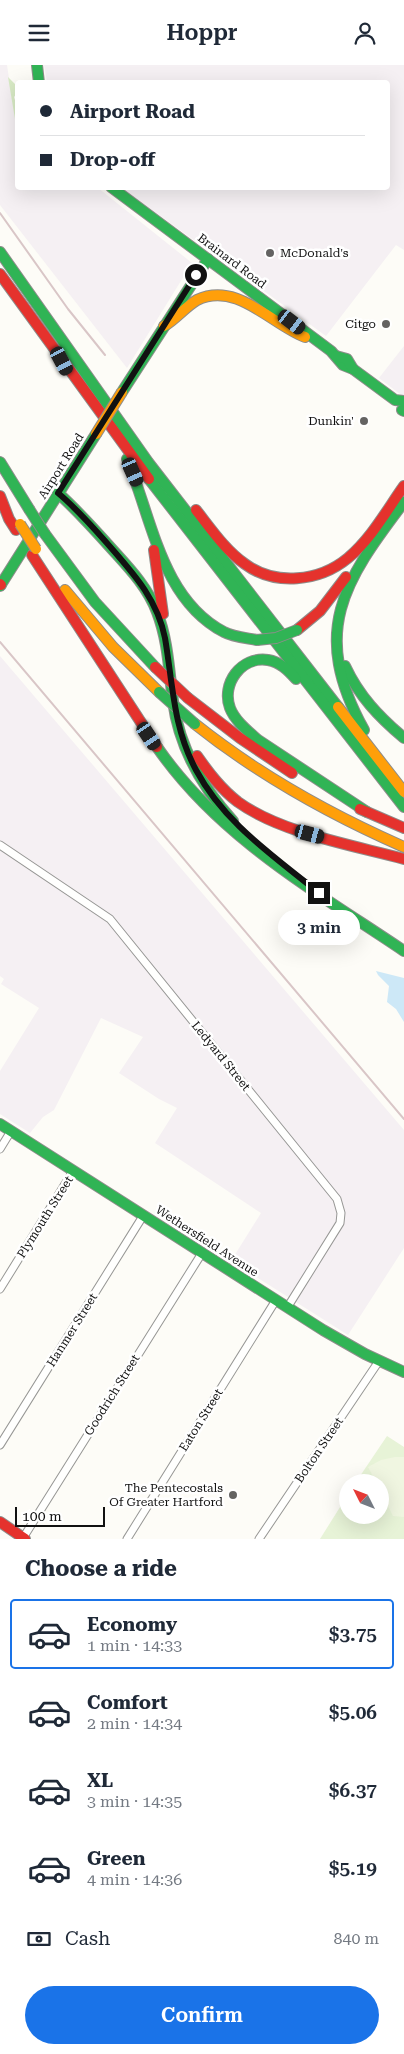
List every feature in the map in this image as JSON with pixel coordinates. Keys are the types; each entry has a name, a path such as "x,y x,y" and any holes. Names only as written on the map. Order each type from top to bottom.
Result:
{"main road":[{"path":"37,65 39,80"},
{"name":"Brainard Road","path":"115,190 336,356 338,362 345,367 353,369 402,407"},
{"path":"0,252 122,427 394,786"},
{"name":"Airport Road","path":"0,585 196,275 208,259"},
{"path":"0,273 138,465 394,786"},
{"path":"164,326 198,301 211,296 225,295 243,301 287,329 319,343"},
{"path":"62,361 74,383 127,459 138,484 151,527 171,577 189,606 205,620 225,633 257,640 276,638 297,630 320,611 372,546 404,502"},
{"path":"122,427 148,452 236,556 256,570 279,577 312,576 332,568 347,559 404,486"},
{"path":"0,463 29,509 91,597 155,667 188,697 273,761 327,793 400,826"},
{"path":"58,493 80,513 143,585 157,610 165,637"},
{"path":"0,495 18,527 149,736 183,781 208,808 243,840 404,951"},
{"path":"151,527 172,688 178,724 184,744 197,771 215,800 253,841 319,893"},
{"path":"372,546 353,576 339,612 337,634 338,665 350,703 384,759 404,807"},
{"path":"34,552 101,634 158,692 195,724 235,755 288,790 347,821 404,847"},
{"path":"337,634 344,664 357,691 379,716 404,737"},
{"path":"368,812 266,746 242,725 230,709 228,697 230,679 238,669 256,660 267,660 283,666 372,770 404,792"},
{"path":"172,688 183,728 196,754 216,783 239,803 258,815 281,825 404,859"},
{"name":"Wethersfield Avenue","path":"0,1124 329,1334 404,1373"},
{"path":"0,1522 24,1538"}],"street":[{"name":"Ledyard Street","path":"0,845 110,919 337,1199 342,1213 340,1223 287,1307"},
{"path":"0,1149 11,1131"},
{"name":"Plymouth Street","path":"0,1289 73,1171"},
{"name":"Hanmer Street","path":"0,1445 143,1215"},
{"name":"Goodrich Street","path":"24,1538 202,1253"},
{"name":"Eaton Street","path":"127,1539 276,1300"},
{"name":"Bolton Street","path":"259,1539 379,1361"}],"shaded area":[{"path":"0,65 7,65 15,119 15,190 101,190 192,263 127,368 0,205"},
{"path":"44,65 404,65 404,250 396,245 326,336 125,190 390,190 390,80 47,80"},
{"path":"404,346 404,397 379,378"},
{"path":"0,656 404,1130 404,1248 348,1335 231,1261 261,1213 155,1143 177,1108 159,1099 119,1073 143,1037 101,1018 54,1110 43,1117 30,1133 0,1114 0,1071 39,1008 1,984 4,979 0,976"}],"green space":[{"path":"8,77 15,84 15,119"},
{"path":"387,1436 404,1447 404,1539 320,1539 339,1509 339,1524 389,1524 389,1474 361,1474"},
{"path":"404,1457 404,1517 393,1516 389,1508 389,1474 372,1474 368,1467 381,1460"}],"water":[{"path":"376,971 404,978 404,1022 396,1009 387,1002 389,986"}],"railway":[{"path":"0,213 68,309 105,355"},
{"path":"0,642 404,1119"}],"traffic: fast":[{"path":"37,65 39,80"},
{"path":"115,190 331,351 343,365 353,369 395,400 404,401"},
{"path":"0,252 148,462 338,707"},
{"path":"122,392 208,259"},
{"path":"336,356 347,359 353,369"},
{"path":"0,586 96,434"},
{"path":"127,459 161,555 172,578 186,599 203,618 224,632 257,640"},
{"path":"0,462 29,509"},
{"path":"149,479 404,807"},
{"path":"58,493 85,520 143,585 153,603 164,633 176,718 186,750 211,794 233,821"},
{"path":"364,730 348,695 339,664 337,636 341,609 350,583 364,558 404,502"},
{"path":"29,509 45,534"},
{"path":"45,534 95,602 155,667"},
{"path":"257,640 276,638 297,630"},
{"path":"296,679 284,667 272,661 258,660 249,662 236,673 231,681 228,699 232,713 258,740 367,812"},
{"path":"345,666 370,705 404,738"},
{"path":"159,692 195,724"},
{"path":"157,747 182,779 209,808 239,835 303,884 404,951"},
{"path":"0,1124 323,1330 365,1354 404,1372"}],"traffic: slow":[{"path":"164,326 197,300 212,296 226,296 240,300 305,337"},
{"path":"96,434 122,392"},
{"path":"20,524 36,549"},
{"path":"65,590 113,647 159,692"},
{"path":"338,707 404,792"},
{"path":"195,724 269,777 322,807 404,847"}],"traffic: jam":[{"path":"0,274 149,479"},
{"path":"196,510 225,546 245,564 270,576 297,578 324,572 348,558 371,533 404,486"},
{"path":"0,496 9,519 16,530"},
{"path":"154,550 163,614"},
{"path":"32,555 157,747"},
{"path":"297,630 320,611 346,577"},
{"path":"155,667 188,698"},
{"path":"188,698 240,738 292,773"},
{"path":"197,756 226,792 255,813 318,837 404,859"},
{"path":"360,809 404,828"},
{"path":"0,1522 25,1539"}],"place":[{"name":"McDonald's","path":"270,253"},
{"name":"Citgo","path":"386,324"},
{"name":"Dunkin'","path":"364,421"},
{"name":"The Pentecostals Of Greater Hartford","path":"233,1495"}],"route":[{"path":"196,275 58,493 80,513 126,565 143,585 153,602 165,637 178,724 184,744 206,787 220,807 244,833 319,893"}]}
